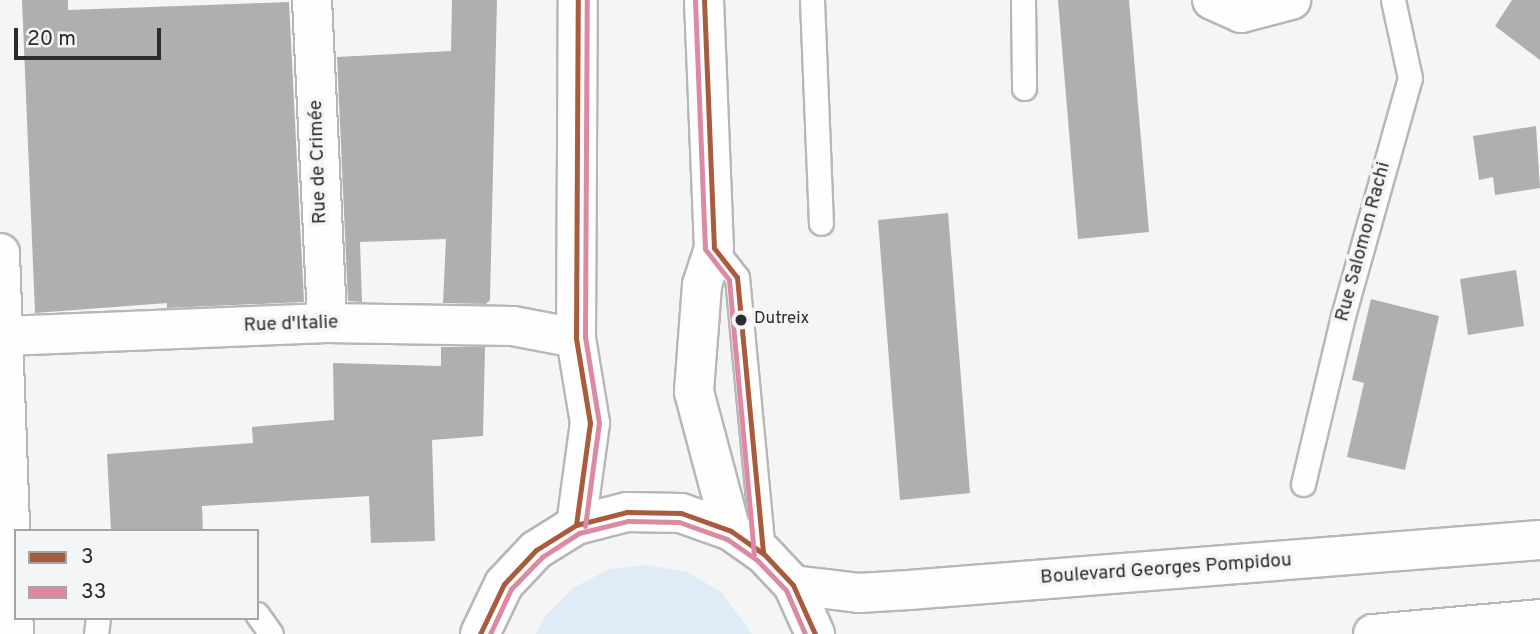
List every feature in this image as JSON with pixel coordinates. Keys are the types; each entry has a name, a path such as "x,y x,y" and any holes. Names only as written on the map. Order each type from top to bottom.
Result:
{"main road":[{"name":"Rue de Crimée","path":"312,0 327,323"},
{"path":"576,525 590,424 576,338 578,0"},
{"path":"704,0 714,248 702,285 694,392 731,531"},
{"path":"1212,0 1241,13 1291,0"},
{"path":"0,253 14,634"},
{"name":"Rue d'Italie","path":"5,336 327,323 513,326 576,338"},
{"path":"478,630 504,584 536,550 576,525 627,512 681,513 731,531 763,552 793,584 816,634"},
{"name":"Boulevard Georges Pompidou","path":"793,584 859,593 1540,540"},
{"path":"1373,634 1540,619"}],"lane":[{"path":"812,0 821,223"},
{"path":"1023,0 1024,88"},
{"name":"Rue Salomon Rachi","path":"1303,484 1343,316 1410,78 1393,0"},
{"path":"714,248 737,277 763,552"},
{"path":"259,617 271,634"}],"shaded area":[{"path":"648,565 687,572 721,592 752,634 536,634 545,616 573,588 609,569"}],"building":[{"path":"22,0 68,0 68,10 289,2 304,302 167,308 167,303 35,313"},
{"path":"452,0 497,0 490,300 486,304 443,303 446,239 360,242 362,302 348,301 337,57 451,51"},
{"path":"1058,0 1129,0 1149,232 1078,239"},
{"path":"1512,0 1540,0 1540,60 1495,26"},
{"path":"1536,126 1540,188 1495,195 1493,177 1479,180 1473,136"},
{"path":"948,213 970,493 900,500 878,220"},
{"path":"1516,270 1524,326 1468,335 1460,279"},
{"path":"1371,299 1439,316 1405,470 1347,457 1364,383 1352,380"},
{"path":"441,347 485,347 483,436 432,440 435,541 371,543 369,496 202,506 203,529 111,529 107,454 253,443 252,427 334,420 333,363 441,366"}],"transit line":[{"name":"3","path":"576,525 590,423 576,338 578,0"},
{"name":"33","path":"585,526 599,423 585,337 587,0"},
{"name":"33","path":"695,0 705,249 729,280 754,554"},
{"name":"3","path":"704,0 714,248 737,277 763,553"},
{"name":"3","path":"480,634 504,584 536,550 576,525 627,512 681,513 731,531 763,553 793,585 815,634"},
{"name":"33","path":"490,634 511,589 542,557 579,533 628,521 679,522 727,539 757,560 786,590 805,634"}],"place":[{"name":"Dutreix","path":"741,320"}]}
